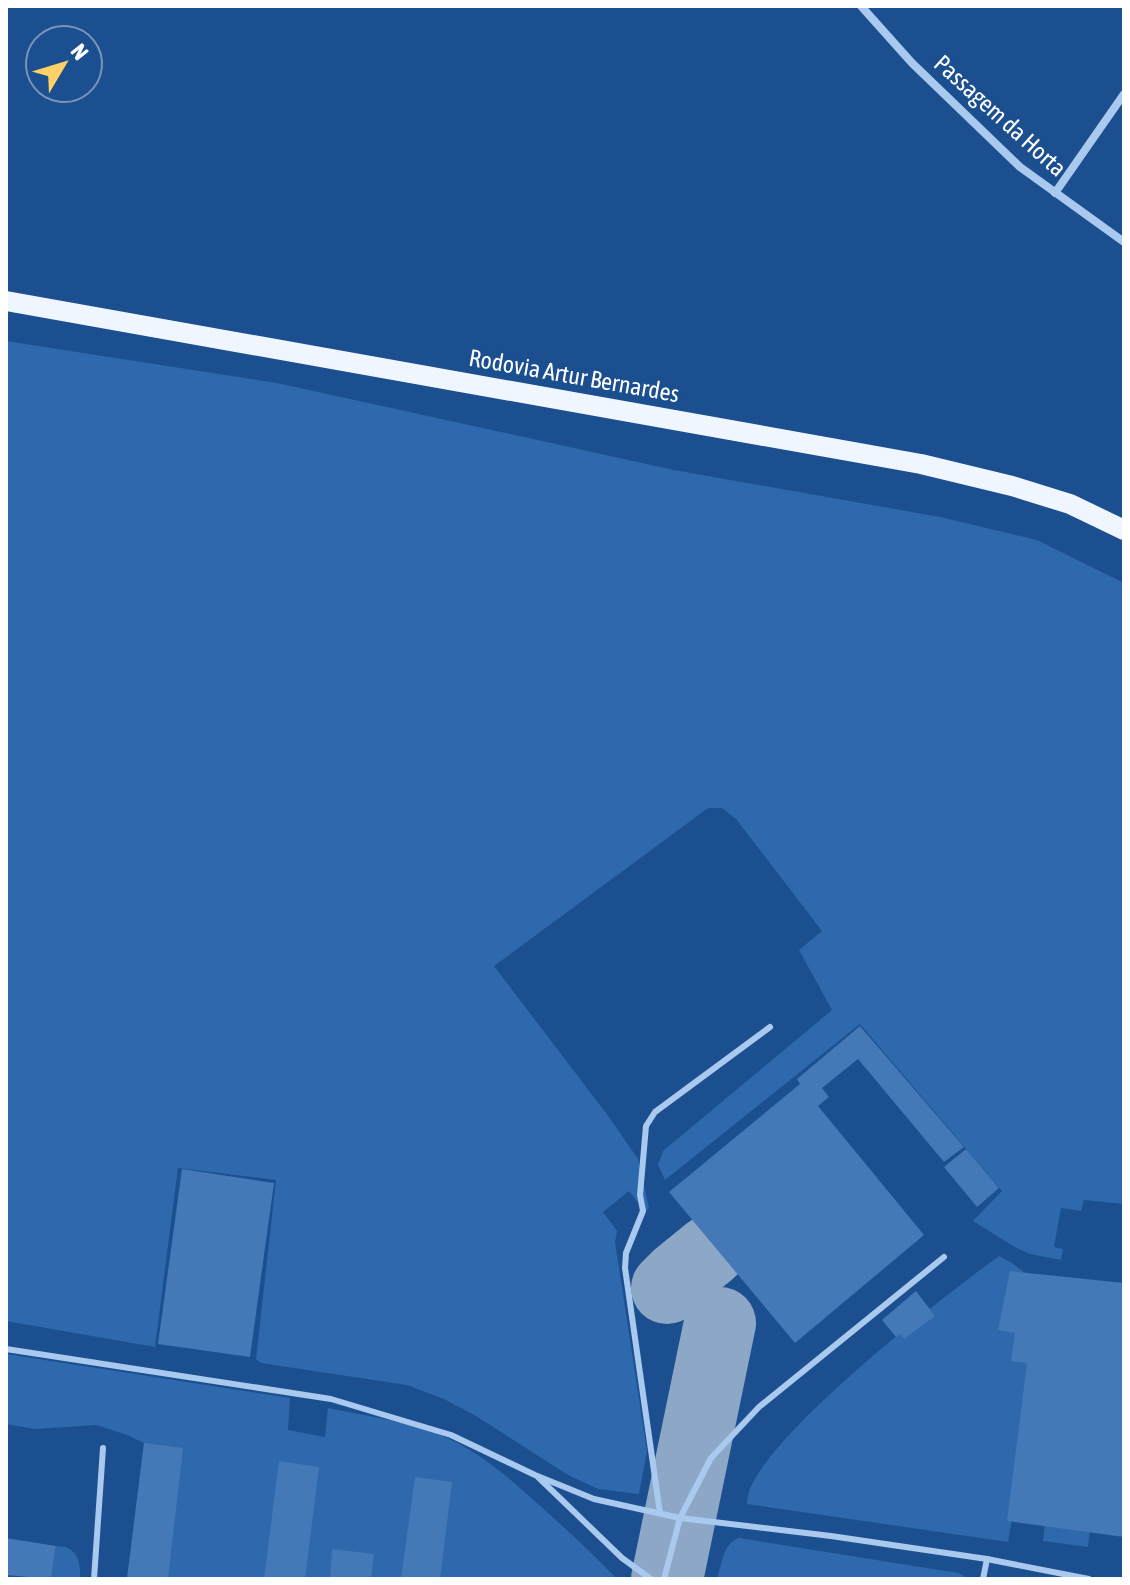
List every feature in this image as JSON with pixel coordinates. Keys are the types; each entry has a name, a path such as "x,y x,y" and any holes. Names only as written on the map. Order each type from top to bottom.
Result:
{"main road":[{"name":"Rodovia Artur Bernardes","path":"6,301 921,464 1070,504 1124,530"}],"street":[{"name":"Passagem da Horta","path":"861,6 912,63 1020,167 1124,242"},
{"path":"1055,193 1124,94"}],"lane":[{"path":"660,1513 625,1268 626,1253 643,1211 640,1195 646,1126 655,1112 770,1027"},
{"path":"664,1579 680,1518 711,1458 759,1407 944,1257"},
{"path":"6,1349 331,1399 451,1435 594,1499 680,1518 987,1559 1089,1579"},
{"path":"94,1579 103,1448"},
{"path":"535,1475 622,1558 651,1579"},
{"path":"983,1579 987,1559"}],"shaded area":[{"path":"6,341 277,383 674,470 940,517 1037,540 1124,583 1124,1204 1084,1200 1081,1211 1061,1208 1054,1247 1063,1249 1061,1260 1030,1254 973,1221 1002,1191 860,1024 665,1180 658,1165 663,1151 832,1010 799,950 822,931 736,819 722,808 708,808 494,966 638,1159 649,1208 645,1212 629,1191 603,1212 617,1231 615,1242 647,1451 639,1494 598,1489 568,1475 476,1416 407,1385 261,1363 256,1359 276,1180 178,1168 155,1347 6,1321"},
{"path":"999,1256 1029,1276 1039,1363 1008,1542 747,1504 755,1479 778,1447 813,1411 898,1335"},
{"path":"6,1354 290,1398 288,1430 325,1437 328,1408 430,1431 460,1444 500,1471 617,1579 127,1579 144,1443 96,1425 35,1429 6,1424"},
{"path":"1045,1522 1090,1529 1088,1547 1043,1541"},
{"path":"739,1538 958,1573 970,1579 717,1579 726,1549"},
{"path":"56,1546 69,1549 76,1556 80,1579 51,1579"}],"building":[{"path":"860,1026 964,1147 944,1162 858,1059 822,1088 829,1097 818,1106 924,1235 795,1343 669,1192 800,1084 797,1079"},
{"path":"966,1149 999,1188 977,1207 944,1167"},
{"path":"182,1169 274,1183 250,1357 158,1344"},
{"path":"1010,1271 1124,1283 1124,1537 1007,1521 1027,1363 1011,1361 1015,1333 998,1330"},
{"path":"916,1291 935,1316 904,1339 900,1334 896,1337 882,1320"},
{"path":"144,1443 183,1448 168,1579 127,1579"},
{"path":"279,1461 319,1467 305,1579 264,1579"},
{"path":"415,1477 452,1482 440,1579 401,1579"},
{"path":"6,1538 56,1546 51,1579 6,1575"},
{"path":"332,1549 374,1554 371,1579 330,1579"}],"taxiway":[{"path":"667,1288 710,1251"},
{"path":"667,1579 720,1323"}]}
